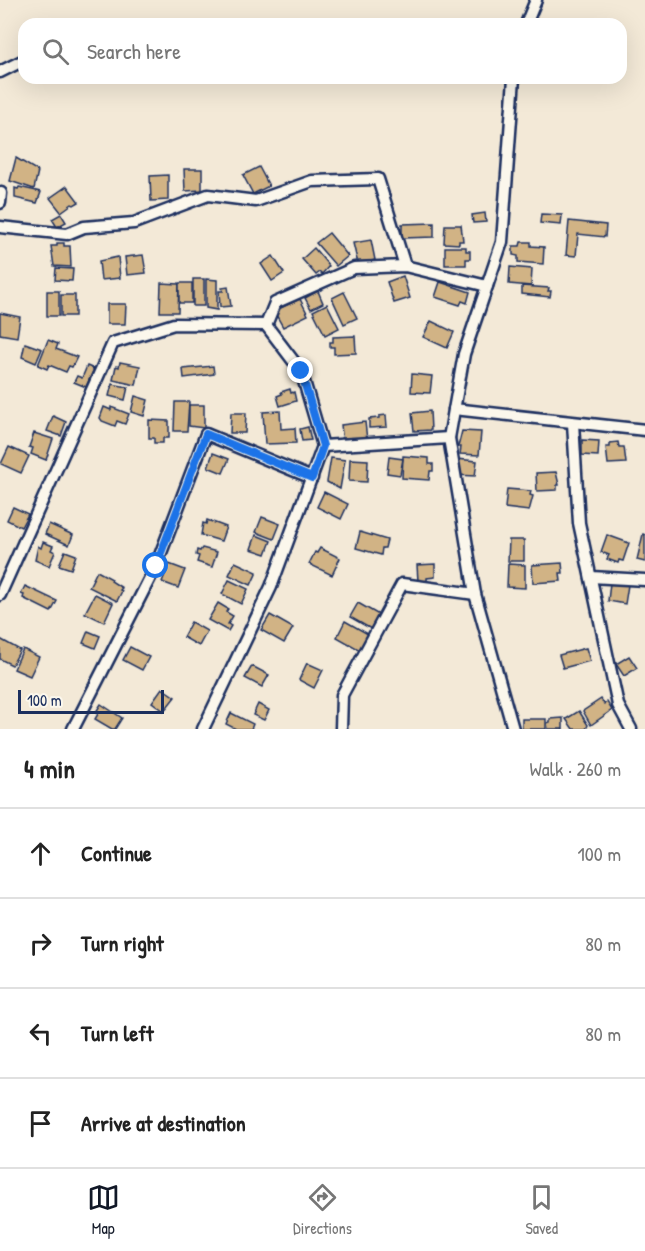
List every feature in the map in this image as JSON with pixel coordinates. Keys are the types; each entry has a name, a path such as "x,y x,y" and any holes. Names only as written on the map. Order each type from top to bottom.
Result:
{"street":[{"path":"528,18 536,0"},
{"path":"0,72 18,63"},
{"path":"513,729 475,594 449,438 464,354 502,242 514,84"},
{"path":"0,227 67,234 84,227 134,223 208,195 256,201 312,181 378,179 405,266"},
{"path":"266,325 275,303 354,268 405,266 487,286"},
{"path":"0,595 113,343 174,324 266,325"},
{"path":"203,729 271,587 323,446 301,371 266,325"},
{"path":"454,409 645,430"},
{"path":"573,423 579,523 618,705 632,729"},
{"path":"77,728 156,566 206,434 312,478"},
{"path":"323,446 449,438"},
{"path":"591,577 645,580"},
{"path":"341,729 342,695 402,584 475,594"}],"building":[{"path":"16,158 38,171 34,189 10,181"},
{"path":"259,167 269,186 253,194 243,175"},
{"path":"184,169 202,169 202,190 185,191"},
{"path":"168,175 168,200 151,201 150,176"},
{"path":"67,186 79,202 61,212 50,198"},
{"path":"15,188 41,192 37,203 15,198"},
{"path":"485,213 486,222 473,223 472,215"},
{"path":"61,214 66,222 57,227 52,219"},
{"path":"541,214 562,215 561,225 540,223"},
{"path":"569,221 606,225 605,237 578,234 576,256 566,255"},
{"path":"434,223 434,237 402,238 402,224"},
{"path":"445,225 461,225 463,241 459,241 459,244 444,243"},
{"path":"329,233 348,256 336,266 316,243"},
{"path":"371,240 375,260 358,264 353,243"},
{"path":"521,242 531,242 531,246 544,247 543,264 518,262 518,256 513,255 513,246 520,246"},
{"path":"57,243 70,246 71,267 54,266 51,246 57,246"},
{"path":"445,247 466,247 466,251 470,251 470,259 466,259 466,265 445,265"},
{"path":"314,248 329,266 322,274 320,272 316,275 302,259"},
{"path":"143,255 146,273 127,275 125,257"},
{"path":"273,256 284,273 272,281 261,264"},
{"path":"118,257 120,278 101,280 99,261"},
{"path":"510,267 532,269 531,286 509,284"},
{"path":"56,268 73,269 72,281 55,280"},
{"path":"403,276 410,298 394,303 387,282"},
{"path":"193,279 204,279 204,306 193,306"},
{"path":"206,279 217,280 217,310 206,308"},
{"path":"440,282 470,292 467,303 462,301 460,305 435,297"},
{"path":"161,283 179,284 178,312 160,312"},
{"path":"179,283 192,283 192,303 179,303"},
{"path":"522,286 549,288 550,297 522,294"},
{"path":"228,287 231,306 220,307 219,291"},
{"path":"47,291 59,291 59,316 47,316"},
{"path":"318,291 323,303 311,309 305,298"},
{"path":"344,292 357,318 344,324 332,298"},
{"path":"61,295 75,295 75,316 61,316"},
{"path":"300,299 308,315 283,327 274,311"},
{"path":"107,304 126,304 125,324 107,324"},
{"path":"327,304 339,328 325,335 313,311"},
{"path":"0,313 20,317 17,337 0,334"},
{"path":"431,321 454,332 447,348 423,337"},
{"path":"355,336 356,353 334,354 334,347 330,347 333,337"},
{"path":"48,340 58,344 56,349 77,357 72,367 69,366 66,372 49,365 47,369 38,365"},
{"path":"25,343 42,349 36,363 22,357"},
{"path":"120,362 140,366 136,385 113,380 116,366 119,367"},
{"path":"87,366 94,369 86,387 74,382 77,376 82,378"},
{"path":"213,366 214,374 184,378 183,369"},
{"path":"412,374 432,376 430,393 411,392"},
{"path":"112,384 128,387 125,400 109,396"},
{"path":"290,389 291,393 294,392 296,401 280,406 277,396"},
{"path":"135,396 148,400 144,416 131,412"},
{"path":"175,402 189,402 187,431 174,431"},
{"path":"189,405 204,405 204,428 189,426"},
{"path":"104,407 111,410 111,407 129,414 125,424 117,421 115,426 102,421 100,418"},
{"path":"280,411 281,429 295,428 296,443 265,444 263,412"},
{"path":"430,411 431,430 414,431 412,413"},
{"path":"231,413 246,413 245,433 230,433"},
{"path":"386,415 387,427 369,428 369,419"},
{"path":"53,416 66,422 61,436 47,431"},
{"path":"149,420 169,421 169,438 163,438 163,443 154,443 154,438 149,438"},
{"path":"365,422 367,440 343,442 341,425"},
{"path":"308,427 311,440 302,441 300,429"},
{"path":"462,431 481,432 479,455 460,454 461,447 458,447"},
{"path":"34,433 53,439 46,460 31,454 33,448 29,447"},
{"path":"582,440 599,441 598,456 582,455"},
{"path":"618,442 619,447 624,447 626,463 608,464 606,447 610,447 610,443"},
{"path":"9,447 29,456 21,473 1,464"},
{"path":"213,453 229,459 223,473 208,467"},
{"path":"403,456 429,458 429,464 433,464 433,471 430,471 429,480 402,478"},
{"path":"389,457 403,459 400,475 387,473"},
{"path":"331,458 345,460 340,489 327,482"},
{"path":"350,459 368,460 367,482 349,481"},
{"path":"456,459 477,461 475,476 456,475"},
{"path":"556,472 559,485 557,485 557,490 537,491 536,473"},
{"path":"507,489 531,491 530,495 533,496 529,511 505,508"},
{"path":"324,492 348,504 341,519 317,507"},
{"path":"13,507 28,514 21,527 7,520"},
{"path":"262,517 280,524 274,539 256,532"},
{"path":"207,520 226,527 221,541 201,535 203,523 206,524"},
{"path":"49,524 73,535 69,545 45,534"},
{"path":"360,532 387,540 381,555 356,548"},
{"path":"643,534 645,535 645,562 637,560"},
{"path":"256,535 271,541 266,554 251,549"},
{"path":"607,535 629,543 623,561 619,560 618,563 607,559 609,555 601,552"},
{"path":"509,540 524,540 524,561 508,561"},
{"path":"43,542 53,546 51,550 55,552 49,566 35,560 38,546 41,548"},
{"path":"202,548 217,552 212,567 197,562 199,556 196,555 197,550 200,551"},
{"path":"320,548 340,558 332,575 309,564 315,552 317,553"},
{"path":"65,551 76,555 71,569 59,565"},
{"path":"235,562 257,572 251,585 229,575"},
{"path":"562,563 561,581 533,583 532,565"},
{"path":"169,564 185,570 178,588 162,582"},
{"path":"435,564 435,577 427,578 427,581 418,581 417,565"},
{"path":"508,564 525,565 525,588 507,587"},
{"path":"97,571 112,579 111,581 122,588 117,601 89,587"},
{"path":"229,580 248,589 241,604 222,594"},
{"path":"610,583 628,585 625,604 608,601"},
{"path":"25,586 57,601 51,612 23,598 24,595 21,594"},
{"path":"95,594 113,603 104,622 85,613"},
{"path":"218,603 228,609 226,612 233,616 228,624 231,626 228,631 208,620"},
{"path":"358,603 379,615 371,629 350,617"},
{"path":"270,615 293,628 284,643 261,630"},
{"path":"345,621 368,634 360,650 337,637"},
{"path":"191,622 207,631 199,646 183,637"},
{"path":"88,631 100,636 95,648 83,643"},
{"path":"0,639 20,650 12,665 0,659"},
{"path":"130,647 149,657 142,670 123,660"},
{"path":"586,648 590,661 563,668 559,655"},
{"path":"23,649 39,657 30,676 14,669"},
{"path":"629,656 637,668 624,676 616,664"},
{"path":"307,663 323,670 314,688 299,680"},
{"path":"252,666 269,675 262,687 245,678"},
{"path":"162,688 175,697 164,711 152,702"},
{"path":"601,699 604,704 607,702 612,710 591,725 583,711"},
{"path":"101,704 122,718 115,729 95,719"},
{"path":"258,704 269,710 264,720 253,715"},
{"path":"579,711 588,725 586,729 573,729 566,719"},
{"path":"231,713 253,724 251,729 236,729 226,724"},
{"path":"563,718 563,729 548,729 547,723 550,719"},
{"path":"522,719 546,719 546,729 522,729"}],"route":[{"path":"156,566 206,434 312,478 323,446 301,371"}]}
